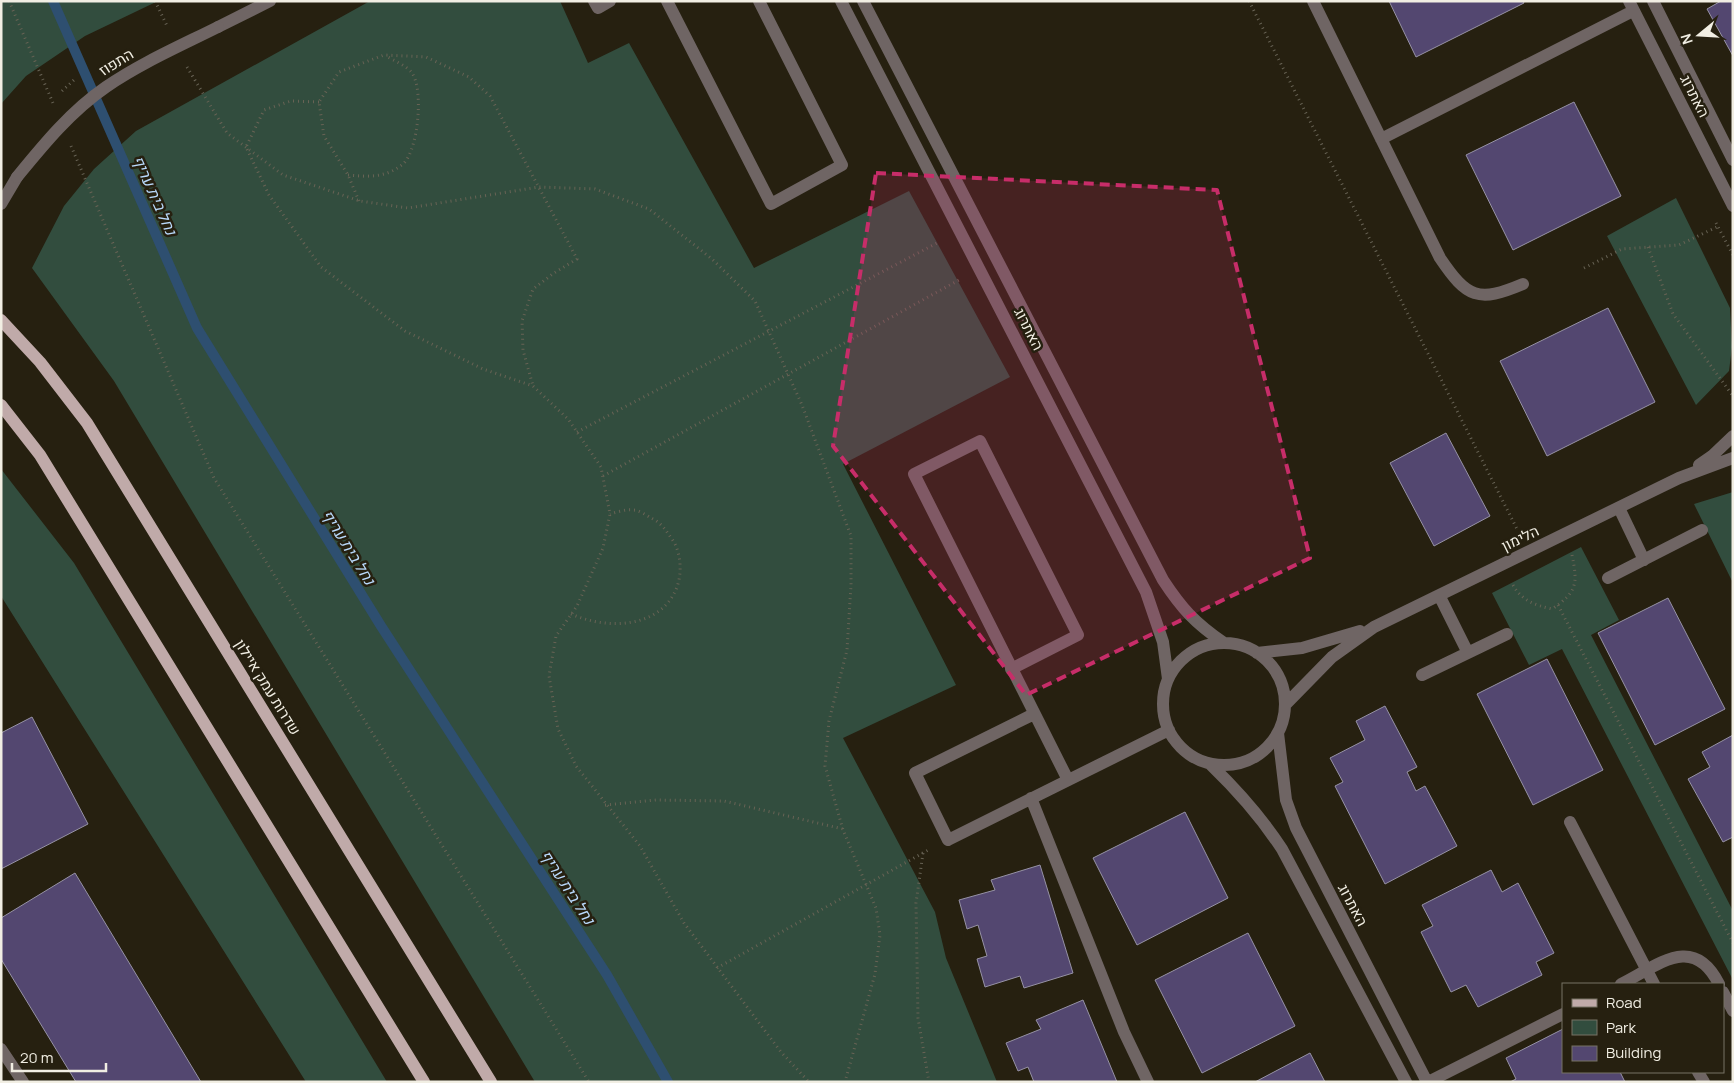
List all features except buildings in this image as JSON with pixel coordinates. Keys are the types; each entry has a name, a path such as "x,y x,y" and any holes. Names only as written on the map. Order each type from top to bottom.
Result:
{"main road":[{"name":"שדרות עמק איילון","path":"1,320 40,362 87,423 491,1082"},
{"path":"1,405 40,455 424,1082"}],"street":[{"name":"התפוז","path":"1,204 5,192 51,136 105,88 157,57 270,1"},
{"path":"594,1 598,8 610,1"},
{"path":"667,1 771,204 842,165 759,1"},
{"name":"האתרוג","path":"841,1 1146,592 1164,642 1168,679"},
{"name":"האתרוג","path":"862,1 1163,580 1183,610 1200,626 1224,643"},
{"path":"1313,1 1440,258 1452,277 1469,291 1485,297 1500,294 1523,284"},
{"name":"האתרוג","path":"1653,1 1733,160"},
{"path":"1381,139 1631,6"},
{"name":"האתרוג","path":"1631,6 1733,206"},
{"name":"הלימון","path":"1679,478 1712,456 1733,436"},
{"path":"1012,669 1078,636 980,441 914,474 1034,714 1068,780"},
{"name":"הלימון","path":"1285,705 1332,657 1374,627 1679,478 1733,458"},
{"path":"1619,508 1644,560"},
{"path":"1608,578 1702,530"},
{"path":"1439,595 1468,653"},
{"name":"הלימון","path":"1258,653 1302,648 1374,627"},
{"path":"1422,675 1507,634"},
{"path":"1213,643 1224,643 1249,648 1258,653 1275,670 1281,680 1285,705 1283,722 1278,733 1268,748 1250,761 1230,766 1211,765 1191,757 1176,744 1166,726 1162,706 1165,686 1174,668 1188,653 1213,643"},
{"path":"1034,714 915,773 948,840 1169,730"},
{"name":"האתרוג","path":"1278,733 1286,800 1296,828 1428,1082"},
{"path":"1211,765 1264,821 1282,849 1406,1082"},
{"path":"1031,798 1124,1032 1148,1082"},
{"path":"1570,822 1653,983"},
{"path":"1623,983 1675,957 1691,956 1702,960 1712,970 1718,983"},
{"path":"1724,994 1733,1011"},
{"path":"1428,1082 1562,1015"},
{"path":"1,1048 23,1082"}],"path":[{"path":"9,1 56,111"},
{"path":"155,1 172,37"},
{"path":"1249,1 1528,552"},
{"path":"348,176 377,178 404,164 416,134 420,97 412,72 384,55"},
{"path":"360,201 348,176 324,136 319,102 339,72 384,55 426,57 468,77 490,96 577,259 533,289 522,321 523,350 534,386"},
{"path":"185,64 227,133 283,175 360,201 408,208 539,187 595,189 649,209 712,259 755,301 802,405 851,536 852,586 847,650 829,721 826,766 843,830 876,908 880,935 875,974 845,1082"},
{"path":"246,147 264,110 291,101 319,102"},
{"path":"68,139 214,478 589,1082"},
{"path":"246,147 268,195 321,267 405,331 482,369 534,386 568,419 601,467 610,514 604,548 571,614 556,636 549,676 558,729 576,766 604,805 640,846 684,923 781,1052 809,1082"},
{"path":"1584,268 1622,249 1679,245 1725,224"},
{"path":"577,432 960,231"},
{"path":"1648,247 1673,314 1733,396"},
{"path":"603,476 979,268"},
{"path":"571,614 588,621 610,625 638,621 660,611 672,598 680,578 678,550 666,529 655,520 634,510 610,514"},
{"path":"1502,564 1516,592 1531,604 1552,609 1567,600 1577,577 1567,533"},
{"path":"1558,606 1733,943"},
{"path":"604,805 656,800 724,801 843,830"},
{"path":"716,968 948,840"},
{"path":"923,853 916,903 918,1018 929,1082"}],"highlighted area":[{"path":"876,173 1217,190 1310,558 1026,695 833,446"}],"green space":[{"path":"1,1 158,1 85,36 26,76 1,104"},
{"path":"370,1 560,1 588,63 629,43 754,268 909,191 1010,377 843,464 956,685 843,738 935,912 946,958 997,1082 535,1082 114,381 32,268 64,206 94,169 136,131"},
{"path":"1676,198 1730,308 1732,347 1729,371 1696,405 1607,236"},
{"path":"1,469 74,563 387,1082 306,1082 1,596"},
{"path":"1733,492 1733,583 1694,504"},
{"path":"1581,547 1619,620 1591,635 1733,911 1733,980 1562,649 1529,665 1492,593"}],"waterway":[{"name":"נחל בית עריף","path":"53,1 197,328 381,626 607,975 668,1082"}]}
